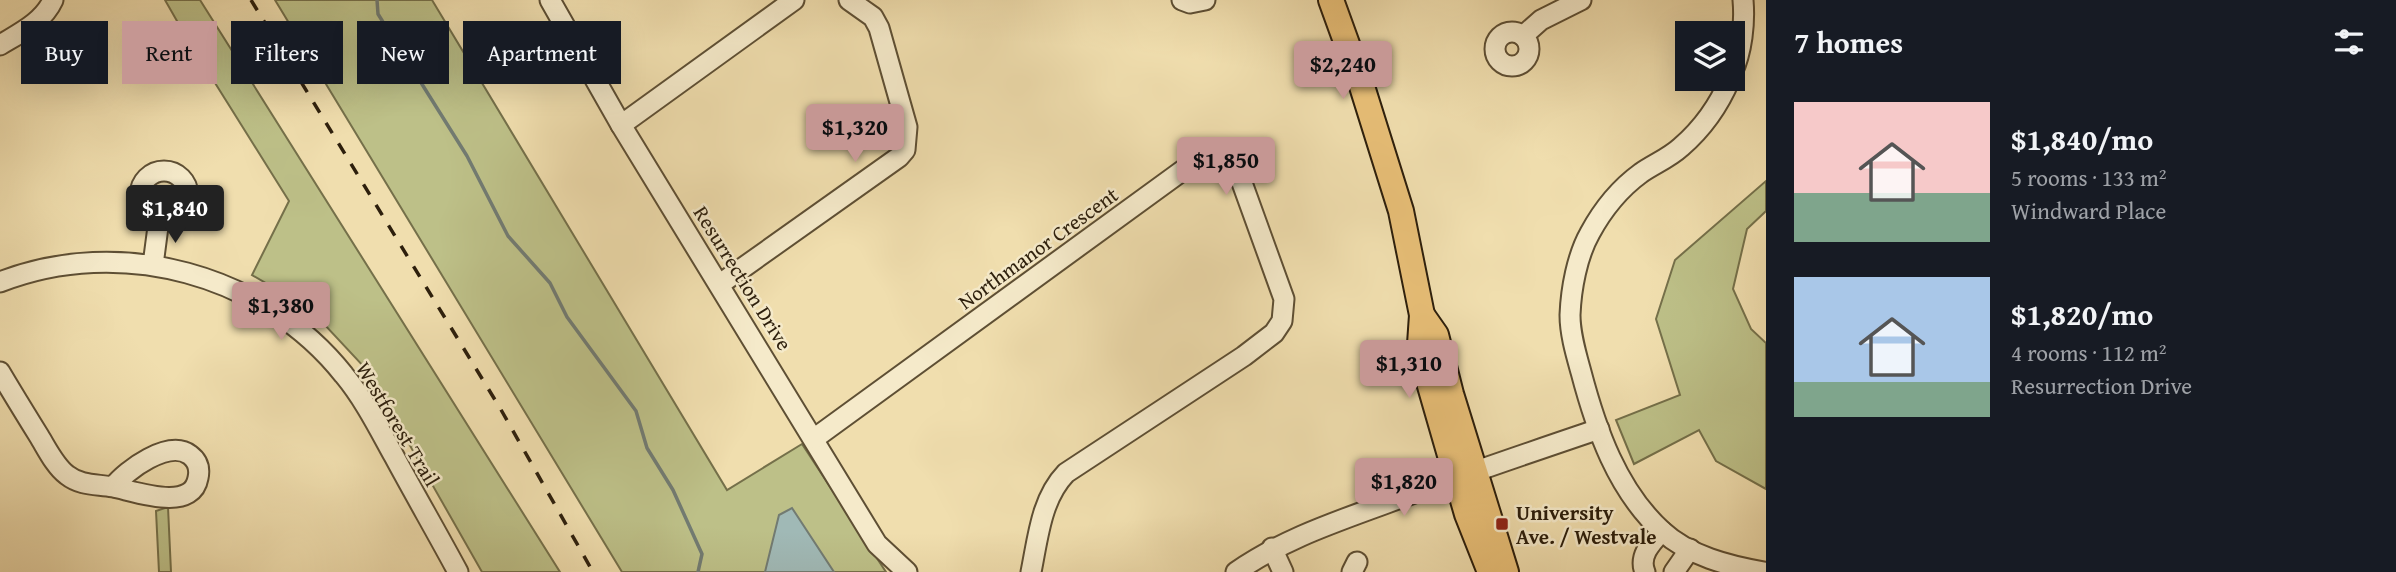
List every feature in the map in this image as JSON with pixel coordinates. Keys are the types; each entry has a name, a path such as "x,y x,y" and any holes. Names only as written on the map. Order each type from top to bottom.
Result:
{"main road":[{"path":"1331,0 1360,80 1401,211 1422,315 1420,344 1436,414 1506,572"},
{"path":"1465,475 1490,572"}],"street":[{"path":"0,45 37,21 53,0"},
{"name":"Resurrection Drive","path":"550,0 621,124 815,438 877,544 907,572"},
{"path":"621,124 794,0"},
{"path":"720,284 888,165 905,150 906,127 879,28 873,17 849,0"},
{"path":"1182,0 1190,3 1205,0"},
{"path":"1523,36 1541,20 1581,0"},
{"path":"1743,0 1743,21"},
{"path":"1725,91 1702,126 1680,148 1640,173 1614,196 1589,235 1575,274 1570,316 1575,351 1599,429 1619,476 1635,501 1661,531 1690,549 1736,567 1764,572"},
{"name":"Northmanor Crescent","path":"815,438 1186,168 1202,160 1216,158 1233,167 1241,180 1284,299 1282,321 1274,333 1244,356 1066,473 1054,485 1047,502 1031,572"},
{"path":"153,265 159,219"},
{"name":"Westforest Trail","path":"0,282 49,268 82,263 153,265 195,275 237,290 285,319 316,345 345,376 458,572"},
{"path":"0,372 66,475 83,484 113,487"},
{"path":"1236,572 1272,548 1307,533 1599,429"},
{"path":"1645,572 1642,567 1646,550 1661,531"},
{"path":"1272,548 1284,572"},
{"path":"1674,572 1690,549"}],"green space":[{"path":"165,0 200,0 213,21 177,21"},
{"path":"275,0 432,0 445,21 357,21 357,84 449,84 449,28 463,51 463,84 483,84 727,490 802,444 886,572 622,572 326,84 343,84 343,21 288,21"},
{"path":"217,27 231,49 231,84 253,84 560,572 482,572 367,370 310,309 252,275 289,201 216,84"},
{"path":"1766,181 1766,211 1747,229 1733,289 1751,329 1766,343 1766,489 1716,461 1699,430 1634,464 1616,420 1680,395 1656,319 1675,260"},
{"path":"168,507 171,572 159,572 156,511"}],"water":[{"path":"792,508 834,572 765,572 779,515"}],"waterway":[{"path":"377,0 378,14 467,156 508,236 550,283 567,317 636,411 647,448 673,490 702,554 698,572"}],"railway":[{"path":"251,0 500,408 593,572"}],"place":[{"name":"University Ave. / Westvale","path":"1502,524"}]}
